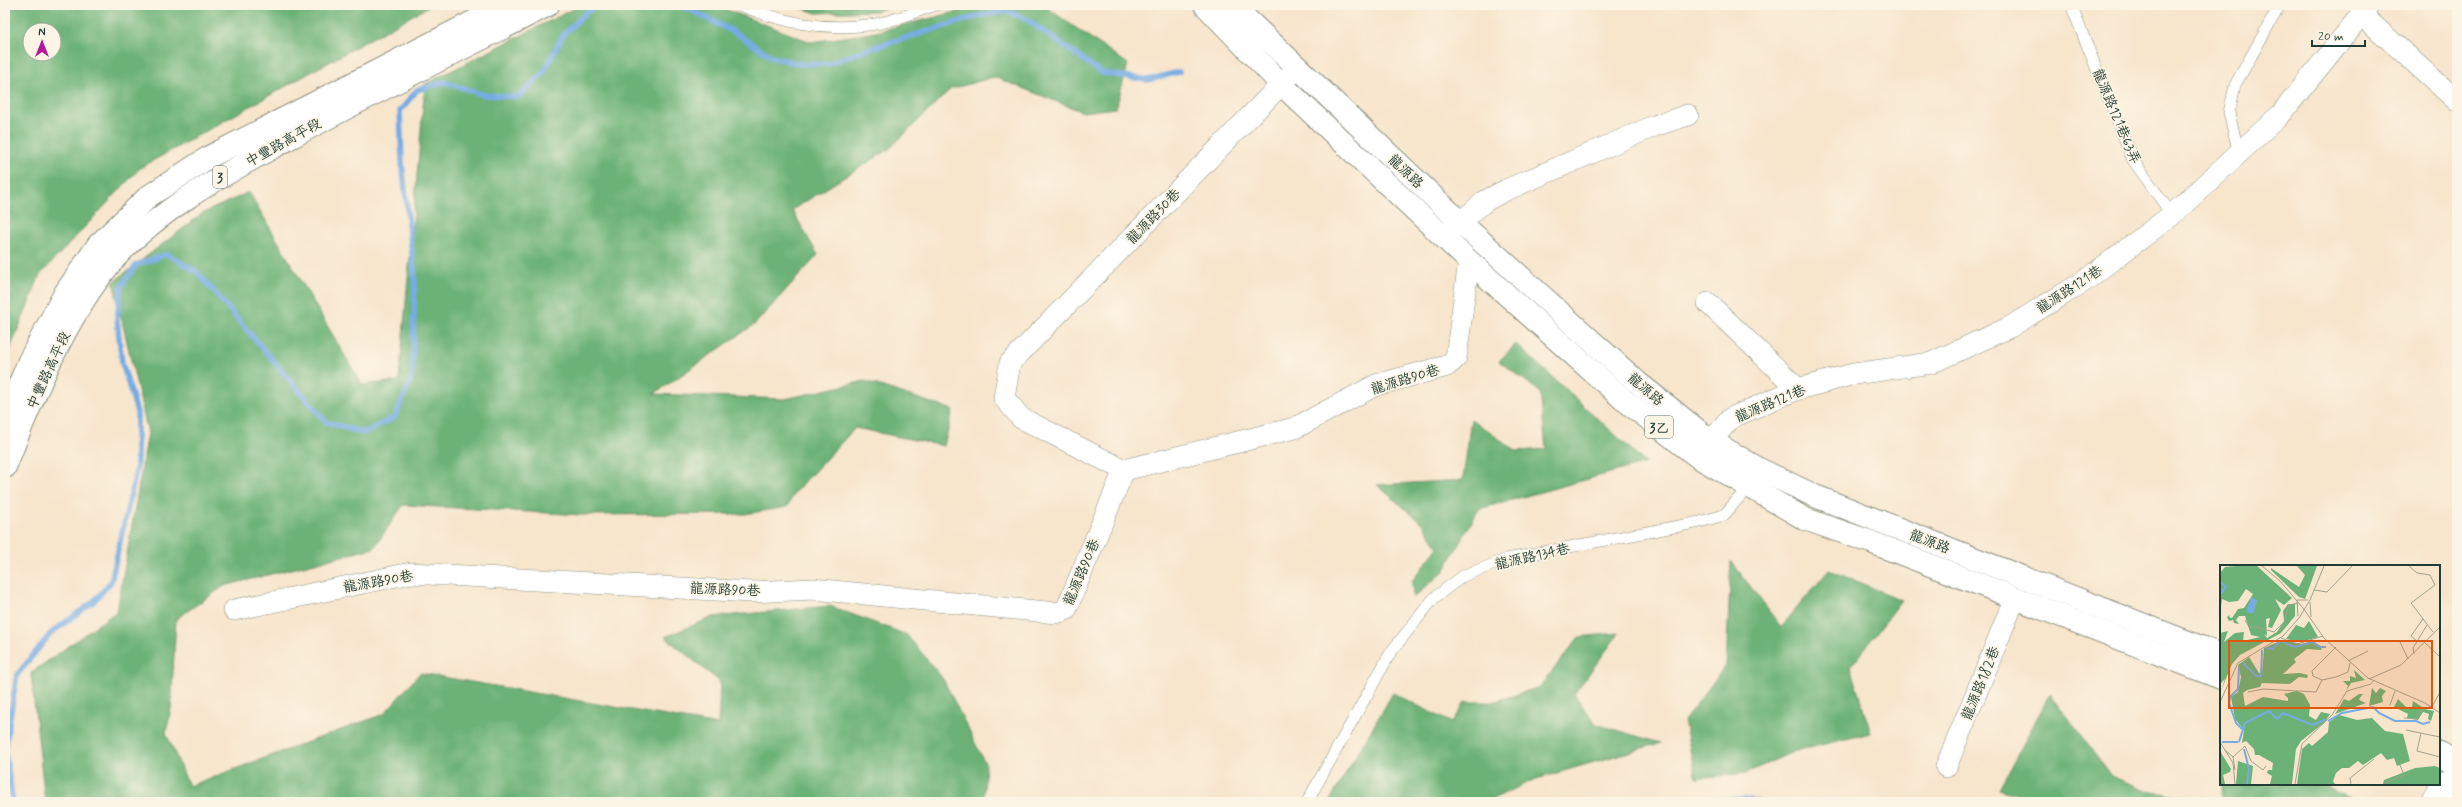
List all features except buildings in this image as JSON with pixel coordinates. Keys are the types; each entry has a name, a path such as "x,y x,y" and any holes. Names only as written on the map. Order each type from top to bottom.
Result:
{"main road":[{"name":"中豐路高平段","path":"5,467 74,313 116,257 165,213 315,114 506,5"},
{"name":"中豐路高平段","path":"5,420 29,361 65,293 98,245 149,196 209,157 315,114 548,5"},
{"name":"3乙","path":"1205,5 1282,84 1468,261 1623,399 1754,478 1805,520 1870,542 2220,678"},
{"name":"龍源路","path":"1232,5 1460,222 1704,449"},
{"name":"龍源路","path":"1754,478 1815,496 2220,655"},
{"path":"2440,754 2457,764"}],"street":[{"name":"龍源路121巷","path":"1704,449 1731,418 1798,389 1854,374 1931,363 2010,327 2083,282 2172,215 2281,114 2365,10"},
{"path":"2365,10 2457,101"},
{"name":"龍源路30巷","path":"1124,470 1021,418 1004,398 1010,363 1297,68"},
{"path":"1443,237 1485,201 1506,190 1654,126 1688,115"},
{"name":"龍源路90巷","path":"234,610 411,573 752,592 813,589 1056,613 1066,610 1124,470 1295,428 1376,385 1447,366 1456,358 1468,261"},
{"path":"1708,303 1798,389"},
{"name":"龍源路182巷","path":"1946,767 2015,598"}],"lane":[{"path":"739,5 775,19 831,28 870,25 936,5"},
{"path":"2239,154 2229,113 2235,85 2280,5"},
{"name":"龍源路121巷63弄","path":"2073,10 2133,160 2172,215"},
{"name":"龍源路134巷","path":"1307,802 1391,652 1434,598 1463,576 1507,559 1700,522 1724,515 1754,478"}],"green space":[{"path":"5,5 431,5 140,168 40,275 5,362"},
{"path":"581,5 714,5 811,42 871,33 984,5 1043,5 1128,64 1116,108 1083,112 994,77 951,89 889,149 792,210 818,255 755,324 654,394 785,399 865,381 953,410 944,446 855,428 795,492 787,507 745,514 583,515 403,505 374,548 224,586 176,619 171,708 166,733 189,786 384,714 420,673 718,725 720,682 665,637 713,617 830,606 907,635 943,679 986,765 983,802 45,802 31,673 117,611 148,433 113,282 203,213 249,192 362,385 399,381 425,84"},
{"path":"792,5 897,5 877,11 816,13"},
{"path":"1516,344 1646,463 1479,509 1444,571 1413,598 1412,581 1438,547 1423,524 1377,485 1463,480 1471,419 1516,451 1546,449 1540,392 1499,361"},
{"path":"1731,561 1781,627 1829,570 1902,600 1850,667 1871,733 1795,751 1746,773 1696,778 1684,721 1726,665"},
{"path":"1619,633 1574,694 1596,724 1660,743 1536,779 1486,802 1329,802 1393,693 1452,723 1465,702 1493,702 1540,687 1579,637"},
{"path":"2050,694 2111,776 2151,792 2223,800 2223,785 2322,785 2360,802 2043,802 1999,789"}],"waterway":[{"path":"5,748 17,675 51,633 93,602 111,582 137,467 137,412 122,363 117,319 121,287 136,265 167,254 197,272 326,422 364,433 395,417 412,377 415,279 402,162 400,111 417,90 444,82 484,95 518,97 544,72 563,35 590,9 598,5"},
{"path":"681,5 734,32 772,57 800,64 828,64 865,50 978,16 1006,11 1026,19 1102,73 1148,80 1179,72"},
{"path":"5,753 13,802"},
{"path":"1686,802 1745,799 1758,802"}]}
